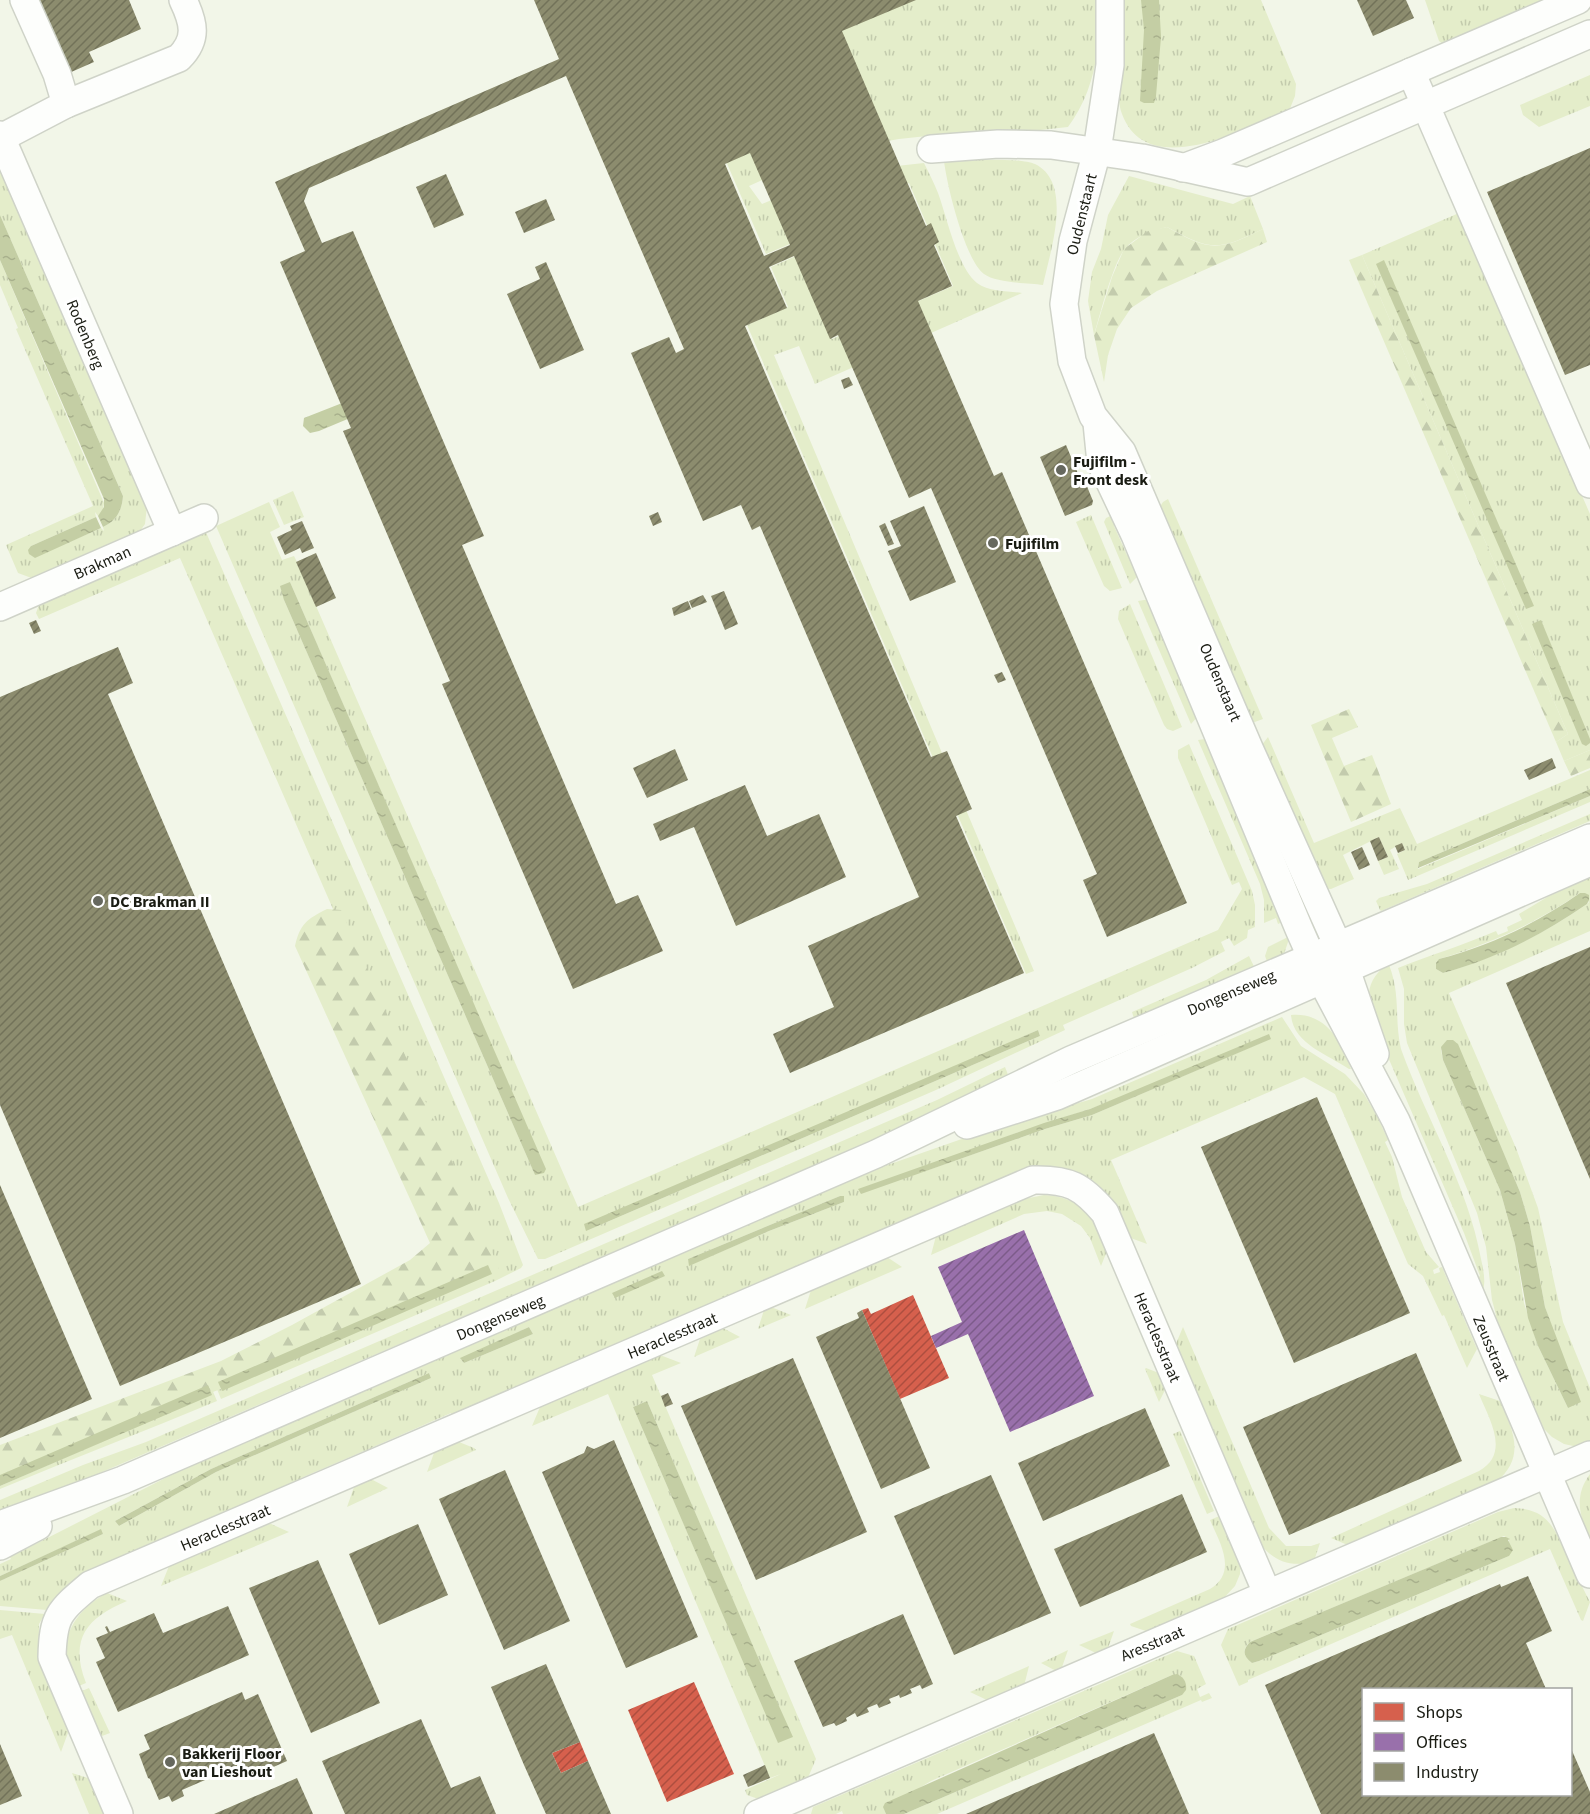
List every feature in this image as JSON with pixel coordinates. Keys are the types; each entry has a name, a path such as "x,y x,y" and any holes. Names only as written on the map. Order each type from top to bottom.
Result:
{"street":[{"path":"24,0 57,74 66,104"},
{"path":"1,137 66,104 179,58 192,40 193,28 183,0"},
{"name":"Oudenstaart","path":"1110,0 1110,65 1097,151 1073,241 1064,304 1072,361 1097,423 1122,452 1135,535 1322,981"},
{"path":"1183,168 1223,153 1578,0"},
{"path":"931,149 998,144 1051,145 1097,151 1248,182 1590,34"},
{"path":"1411,72 1590,484"},
{"name":"Rodenberg","path":"1,137 172,532"},
{"name":"Oudenstaart","path":"1131,502 1249,748 1343,958"},
{"name":"Brakman","path":"0,607 204,518"},
{"name":"Dongenseweg","path":"876,1154 1058,1096 1322,981 1343,958 1590,838"},
{"name":"Dongenseweg","path":"0,1525 123,1480 876,1154 1071,1060 1312,956 1343,958 1590,862"},
{"name":"Zeusstraat","path":"1343,958 1396,1121"},
{"name":"Zeusstraat","path":"1322,981 1396,1121 1590,1574"},
{"name":"Heraclesstraat","path":"119,1814 52,1657 52,1632 63,1608 90,1585 1033,1180 1055,1179 1075,1185 1090,1195 1106,1213 1267,1593"},
{"name":"Aresstraat","path":"758,1814 1590,1455"},
{"name":"Dongenseweg","path":"0,1546 123,1480"}],"green space":[{"path":"773,0 1097,0 1096,62 1083,101 1068,127 1022,132 965,132 860,146 803,162 749,186 762,204 786,194 878,168 924,163 938,193 958,254 970,276 987,288 1022,293 815,384 799,346 774,355 1034,971 1026,974 747,325 788,307 771,267 796,256 832,339 953,286 909,183 787,236 790,244 766,254 675,43"},
{"path":"1123,0 1261,0 1296,84 1295,96 1289,111 1224,137 1199,144 1174,147 1153,145 1135,134 1122,114 1119,100 1123,62"},
{"path":"1425,0 1553,0 1453,42 1443,44 1439,41"},
{"path":"1590,75 1590,106 1539,127 1523,115 1520,105"},
{"path":"944,161 1029,162 1047,173 1054,186 1057,202 1054,237 1043,285 989,277 977,266 958,222"},
{"path":"0,164 147,506 145,524 138,534 37,580 18,573 6,545 93,506 16,329 18,328 0,285 0,260 104,503 103,510 98,516 95,512 96,517 31,546 35,557 101,528 104,531 103,527 118,515 123,496 0,215"},
{"path":"1129,176 1233,204 1250,196 1263,229 1235,241 1215,245 1194,241 1167,227 1139,237 1129,244 1120,256 1094,335 1088,301 1092,272 1101,249 1108,215"},
{"path":"1459,213 1590,514 1590,750 1564,761 1556,742 1568,734 1362,255"},
{"path":"1167,227 1194,241 1215,246 1224,245 1263,229 1267,242 1157,291 1131,308 1117,329 1108,355 1104,382 1094,335 1112,277 1124,249 1148,231"},
{"path":"1362,255 1568,734 1556,742 1349,260"},
{"path":"293,491 304,517 284,525 273,500"},
{"path":"1168,499 1263,719 1252,723 1159,508"},
{"path":"269,502 280,527 270,532 282,560 294,556 296,560 578,1207 1218,930 1242,889 1239,882 1232,885 1178,758 1178,750 1189,744 1252,891 1255,905 1255,927 1248,930 1247,938 1234,946 1229,938 1221,942 1225,951 1192,968 1063,1025 1065,1030 936,1090 545,1259 538,1259 508,1198 216,526","holes":["290,582 545,1169 535,1175 284,600","1038,1030 1040,1036 586,1231"]},
{"path":"1115,514 1118,519 1114,526 1127,555 1134,558 1138,576 1130,584 1104,522 1106,518"},
{"path":"1091,515 1122,588 1110,591 1104,586 1076,522"},
{"path":"205,530 499,1203 523,1265 495,1281 221,1399 208,1367 486,1260 180,558 39,619 36,613 40,602"},
{"path":"1148,600 1198,716 1191,724 1138,601"},
{"path":"1130,604 1182,727 1173,731 1164,725 1118,619 1119,611"},
{"path":"1349,709 1358,727 1332,738 1344,766 1372,755 1391,804 1351,822 1311,725"},
{"path":"1268,737 1314,843 1400,808 1417,844 1590,770 1590,789 1419,862 1418,869 1590,796 1590,802 1408,880 1397,854 1405,850 1402,843 1390,850 1399,869 1384,875 1378,861 1388,857 1379,837 1343,855 1354,879 1331,889 1321,888 1261,746"},
{"path":"1198,740 1208,740 1289,919 1278,924 1276,918 1264,923 1264,900 1260,884"},
{"path":"1590,750 1590,768 1571,776 1564,761"},
{"path":"1590,814 1590,821 1381,911 1376,901 1379,898 1427,884"},
{"path":"1590,872 1590,931 1449,993 1516,1148 1538,1208 1563,1322 1590,1388 1590,1445 1578,1447 1564,1444 1542,1427 1494,1317 1496,1315 1486,1247 1477,1213 1407,1043 1404,1024 1404,989 1398,968 1496,931 1498,935 1508,931 1507,927 1522,920 1519,914 1567,888 1566,884","holes":["1580,893 1589,902 1587,904 1536,936 1463,967 1443,973 1436,969 1439,959 1512,932","1456,1042 1520,1192 1530,1226 1545,1307 1557,1341 1568,1408 1538,1346 1524,1303 1515,1244 1500,1190 1443,1060 1441,1050"]},
{"path":"327,909 341,910 499,1268 226,1387 63,1449 0,1476 0,1445 221,1361 410,1260 430,1243 295,946 299,932 305,923"},
{"path":"1290,936 1284,954 1269,967 1265,956 1268,947"},
{"path":"1249,956 1258,975 1135,1022 1132,1012 1206,980"},
{"path":"1387,964 1395,987 1401,1049 1467,1205 1483,1266 1483,1290 1477,1278 1480,1276 1464,1233 1375,1027 1369,1001 1370,986"},
{"path":"1291,1015 1303,1015 1323,1023 1337,1039 1351,1069 1313,1048 1305,1041 1293,1025"},
{"path":"1282,1017 1301,1046 1345,1074 1364,1094 1377,1116 1388,1140 1385,1142 1392,1157 1402,1197 1426,1252 1439,1267 1433,1270 1434,1274 1440,1272 1439,1268 1442,1267 1477,1349 1467,1368 1444,1315 1442,1316 1423,1276 1408,1264 1335,1094 1304,1077 1111,1160 1147,1244 1128,1237 1110,1199 1094,1181 1070,1170 1054,1168 454,1420 451,1413 371,1448 373,1455 364,1451 301,1478 304,1485 58,1596 47,1610 0,1606 0,1581 103,1534 100,1530 0,1576 0,1564 11,1559 10,1557 240,1440 876,1169 996,1127 1092,1099","holes":["1270,1039 1092,1115 917,1174 1016,1133 1090,1109","840,1196 844,1202 690,1265 688,1259","529,1327 533,1334 464,1363 461,1359","429,1373 431,1378 216,1472 119,1526 115,1521 211,1469"]},
{"path":"1005,1067 1009,1077 1006,1083 0,1516 0,1500 83,1465 146,1442 937,1100"},
{"path":"1044,1195 1077,1204 1091,1218 1109,1246 1101,1266 1090,1238 1081,1226 1062,1214 1047,1211 1024,1214 931,1255 936,1236 1019,1200"},
{"path":"887,1257 902,1267 805,1309 811,1290"},
{"path":"771,1307 791,1315 758,1329 764,1310"},
{"path":"1183,1327 1269,1528 1286,1546 1311,1546 1320,1543 1314,1561 1299,1564 1285,1562 1272,1556 1261,1545 1175,1346"},
{"path":"723,1328 740,1337 694,1357 700,1339"},
{"path":"660,1355 681,1363 652,1375 816,1759 807,1780 761,1800 747,1795 745,1790 781,1774 770,1778 608,1394 532,1426 540,1407","holes":["647,1401 792,1737 778,1742 633,1407"]},
{"path":"203,1368 217,1401 0,1489 0,1486 94,1445 208,1386"},
{"path":"1145,1369 1164,1375 1168,1384 1159,1402"},
{"path":"1479,1394 1500,1401 1513,1434 1514,1454 1505,1474 1495,1483 1350,1546 1331,1538 1479,1471 1489,1464 1494,1455 1495,1435"},
{"path":"1180,1431 1214,1511 1207,1514 1173,1434"},
{"path":"459,1442 476,1450 427,1472 434,1453"},
{"path":"1590,1474 1590,1540 1581,1515 1580,1499 1581,1491"},
{"path":"371,1479 388,1488 347,1507 354,1487"},
{"path":"1514,1508 1526,1509 1542,1516 1548,1522 1558,1536 1590,1602 1583,1621 1550,1549 1248,1680 1239,1686 1221,1645 1228,1629 1498,1512","holes":["1504,1536 1509,1539 1509,1556 1259,1661 1252,1663 1245,1655 1246,1647 1250,1642"]},
{"path":"1224,1514 1241,1561 1240,1574 1235,1586 1221,1601 1149,1632 1131,1626 1130,1624 1210,1589 1218,1582 1225,1566 1224,1557 1210,1520"},
{"path":"269,1523 289,1532 161,1586 169,1566"},
{"path":"107,1593 127,1601 101,1615 85,1631 80,1654 86,1683 74,1688 66,1656 68,1636 83,1611"},
{"path":"0,1610 45,1614 39,1624 39,1657 69,1730 61,1752 12,1635 0,1639"},
{"path":"1114,1631 1107,1651 1098,1654 1079,1645"},
{"path":"1068,1650 1061,1670 1058,1672 1041,1663"},
{"path":"1177,1651 1194,1656 1206,1684 1197,1689 1200,1697 1209,1693 1212,1698 1202,1702 1201,1700 937,1814 904,1814 1182,1695 1180,1675 1172,1675 931,1781 884,1809 886,1814 843,1814 842,1811 836,1814 811,1814 813,1807"},
{"path":"1029,1666 1024,1686 989,1701 970,1692"},
{"path":"89,1688 110,1733 102,1736 94,1732 77,1693"},
{"path":"72,1773 91,1779 106,1814 89,1814"}],"water":[{"path":"1141,0 1159,0 1161,37 1154,103 1140,101 1144,30"},
{"path":"0,215 123,496 118,515 103,527 98,516 104,507 104,499 0,260"},
{"path":"1384,260 1534,606 1526,609 1376,264"},
{"path":"383,387 381,405 319,431 310,433 303,426 304,418"},
{"path":"96,517 101,528 35,558 29,554 28,550 31,546"},
{"path":"290,582 546,1169 544,1173 535,1175 284,600 280,586"},
{"path":"1541,620 1590,739 1590,743 1586,746 1582,744 1532,624"},
{"path":"1590,789 1590,796 1418,868 1419,862"},
{"path":"1580,893 1589,895 1587,904 1535,936 1481,961 1443,973 1436,969 1439,959 1495,940 1547,914"},
{"path":"1038,1030 1040,1036 586,1231 584,1224"},
{"path":"1269,1034 1271,1039 1092,1115 1045,1129 861,1194 858,1189 1090,1109"},
{"path":"1447,1040 1453,1040 1458,1044 1520,1192 1530,1226 1545,1307 1581,1402 1568,1408 1538,1346 1528,1318 1515,1244 1500,1190 1443,1060 1441,1047"},
{"path":"844,1196 844,1202 769,1231 689,1266 688,1259"},
{"path":"488,1265 492,1274 222,1391 218,1382"},
{"path":"662,1271 665,1276 615,1298 612,1293"},
{"path":"529,1327 533,1334 464,1363 460,1358"},
{"path":"429,1373 431,1378 216,1472 119,1526 115,1521 211,1469"},
{"path":"208,1385 212,1395 0,1486 0,1475"},
{"path":"647,1401 793,1737 778,1743 633,1407"},
{"path":"101,1529 103,1534 0,1581 0,1576"},
{"path":"1501,1537 1510,1539 1508,1540 1513,1550 1509,1556 1259,1661 1252,1663 1245,1655 1250,1642"},
{"path":"1177,1674 1186,1685 1186,1690 1182,1695 904,1814 886,1814 883,1807 885,1803"}],"building: Shops":[{"path":"913,1295 949,1378 900,1399 862,1310 868,1308 871,1314"},
{"path":"694,1682 734,1774 667,1802 628,1710"},
{"path":"580,1742 588,1761 561,1773 552,1753"}],"building: Offices":[{"path":"1024,1230 1094,1396 1010,1432 968,1334 936,1348 931,1336 962,1322 938,1267"}],"building: Industry":[{"path":"37,0 129,0 141,29 89,52 94,62 69,73"},
{"name":"Fujifilm","path":"534,0 916,0 842,31 926,226 931,223 939,242 934,245 952,286 918,301 994,476 1002,472 1187,903 1107,937 1083,880 1097,874 931,488 909,498 838,335 830,339 794,256 769,267 787,308 745,326 931,757 947,751 972,809 956,816 1024,973 790,1073 773,1034 834,1007 808,946 919,897 760,526 752,530 741,505 703,521 631,353 669,337 676,353 684,349 566,76 309,188 304,201 322,243 353,231 484,536 462,545 616,904 638,895 663,951 573,989 442,684 450,681 343,431 351,428 280,262 305,251 275,182 559,59","holes":["750,153 790,245 764,256 725,164"]},
{"path":"1357,0 1406,0 1414,18 1373,36"},
{"path":"1590,148 1590,365 1565,375 1487,192"},
{"path":"446,174 464,215 434,228 416,187"},
{"path":"546,199 555,220 524,233 515,212"},
{"path":"546,262 584,350 540,369 507,294 540,279 535,267"},
{"path":"849,377 853,385 844,389 841,380"},
{"name":"Fujifilm - Front desk","path":"1066,445 1082,483 1086,484 1093,501 1092,505 1065,516 1040,457"},
{"path":"924,506 956,582 910,601 888,551 901,546 890,521"},
{"path":"658,512 662,522 653,526 649,516"},
{"path":"302,521 314,548 302,553 300,548 285,555 277,537 292,530 290,526"},
{"path":"885,523 894,544 888,546 879,526"},
{"path":"316,553 336,598 316,607 296,562"},
{"path":"724,591 738,624 725,630 711,596"},
{"path":"703,595 707,602 692,608 689,601"},
{"path":"688,601 691,609 674,616 672,608"},
{"path":"36,620 41,631 34,634 29,623"},
{"name":"DC Brakman II","path":"118,647 133,683 108,694 361,1284 120,1386 0,1105 0,697"},
{"path":"1002,672 1006,680 998,683 994,675"},
{"path":"675,749 688,780 647,798 633,768"},
{"path":"1552,758 1556,768 1529,780 1524,770"},
{"path":"745,785 767,836 819,814 846,877 736,926 694,827 660,841 653,824"},
{"path":"1379,837 1388,857 1378,861 1370,841"},
{"path":"1402,843 1405,850 1398,853 1395,846"},
{"path":"1362,847 1370,865 1359,870 1351,852"},
{"path":"1590,947 1590,1179 1506,983"},
{"path":"1317,1097 1410,1313 1294,1363 1201,1147"},
{"path":"0,1185 92,1399 0,1438"},
{"path":"862,1310 930,1468 881,1489 816,1337 859,1318 857,1313"},
{"path":"1416,1353 1462,1461 1289,1535 1243,1427"},
{"path":"793,1358 867,1532 756,1580 681,1406"},
{"path":"668,1393 673,1404 665,1407 661,1396"},
{"path":"1145,1408 1170,1466 1043,1521 1018,1463"},
{"path":"614,1440 698,1637 626,1668 542,1472 584,1453 587,1446 594,1449"},
{"path":"505,1470 570,1621 504,1650 439,1499"},
{"path":"991,1475 1051,1613 954,1655 894,1516"},
{"path":"1182,1494 1207,1552 1080,1607 1054,1549"},
{"path":"418,1524 448,1595 379,1625 349,1554"},
{"path":"318,1560 380,1703 311,1733 249,1588"},
{"path":"1528,1576 1552,1631 1526,1643 1546,1688 1362,1688 1362,1796 1572,1796 1572,1751 1590,1792 1590,1814 1321,1814 1265,1685 1500,1584 1501,1587"},
{"path":"228,1606 249,1655 118,1712 96,1662 105,1658 96,1638 108,1633 105,1627 107,1626 110,1632 154,1613 163,1633"},
{"path":"903,1614 933,1684 922,1689 920,1685 910,1689 912,1693 900,1698 899,1695 889,1699 891,1703 879,1708 877,1704 867,1708 869,1712 857,1717 855,1713 846,1718 847,1721 836,1726 834,1723 823,1727 794,1661"},
{"path":"546,1664 580,1742 552,1753 561,1773 588,1761 611,1814 546,1814 524,1765 491,1687"},
{"path":"242,1692 245,1700 258,1694 287,1761 248,1778 242,1764 182,1790 184,1796 172,1802 169,1796 159,1800 139,1754 150,1749 144,1735"},
{"path":"421,1719 451,1788 480,1776 496,1814 345,1814 322,1761"},
{"path":"1154,1733 1189,1814 966,1814"},
{"path":"0,1744 22,1796 0,1805"},
{"path":"765,1765 770,1778 748,1787 743,1775"},
{"path":"297,1778 313,1814 214,1814"}],"place":[{"name":"Fujifilm - Front desk","path":"1061,470"},
{"name":"Fujifilm","path":"993,543"},
{"name":"DC Brakman II","path":"98,901"},
{"name":"Bakkerij Floor van Lieshout","path":"170,1762"}]}
